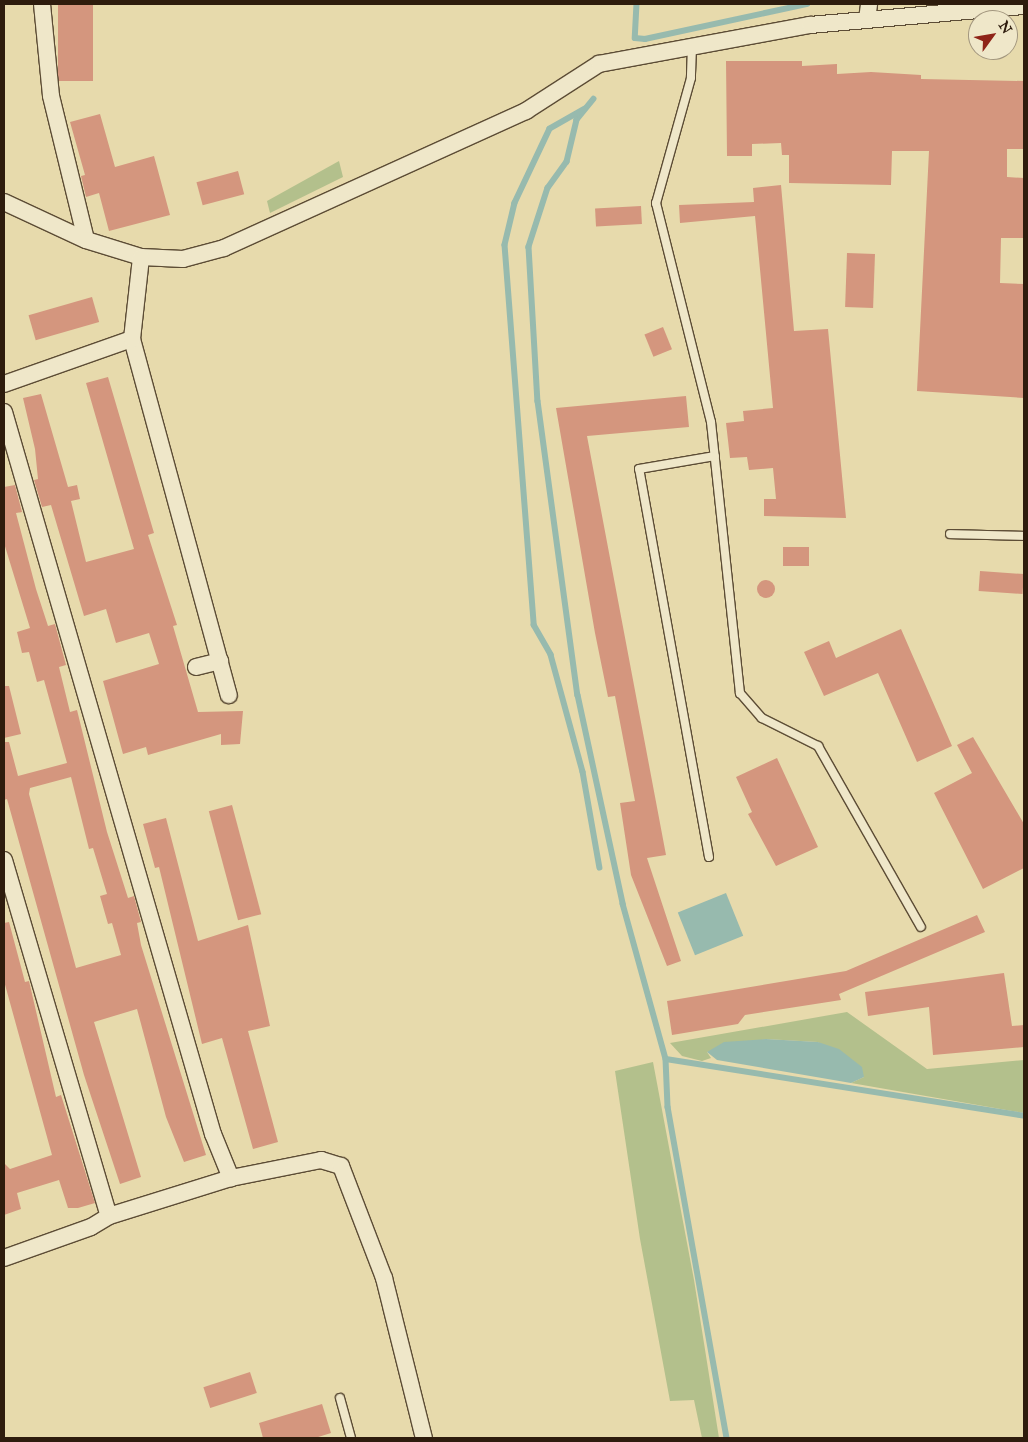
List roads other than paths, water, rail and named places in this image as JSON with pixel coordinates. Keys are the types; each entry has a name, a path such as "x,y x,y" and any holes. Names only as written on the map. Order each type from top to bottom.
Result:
{"street":[{"path":"42,4 51,96 86,240"},
{"path":"4,202 86,240 142,257 183,259 224,248 526,111 599,64 868,11 1024,6"},
{"path":"142,257 132,339 229,695"},
{"path":"4,384 132,339"},
{"path":"4,412 210,1124 232,1178"},
{"path":"196,667 220,661"},
{"path":"4,860 109,1216"},
{"path":"4,1258 91,1227 109,1216 232,1178 321,1160 341,1166 384,1278 424,1438"}],"lane":[{"path":"692,46 690,78 656,203 711,422 740,693 762,718 818,746 921,926"},
{"path":"709,857 639,469 715,456"},
{"path":"950,534 1024,536"},
{"path":"340,1398 351,1438"}],"water":[{"path":"726,893 743,936 695,955 678,912"},
{"path":"766,1039 818,1042 839,1049 862,1067 864,1077 851,1083 717,1060 707,1052 724,1042"}],"waterway":[{"path":"637,4 635,38 645,39 807,4"},
{"path":"594,99 577,120 567,162 548,188 529,247 538,401 578,695 623,904 666,1059 1024,1116"},
{"path":"585,109 550,129 515,203 505,245 534,625 551,655 583,772 600,868"},
{"path":"666,1059 668,1107 727,1438"}]}
